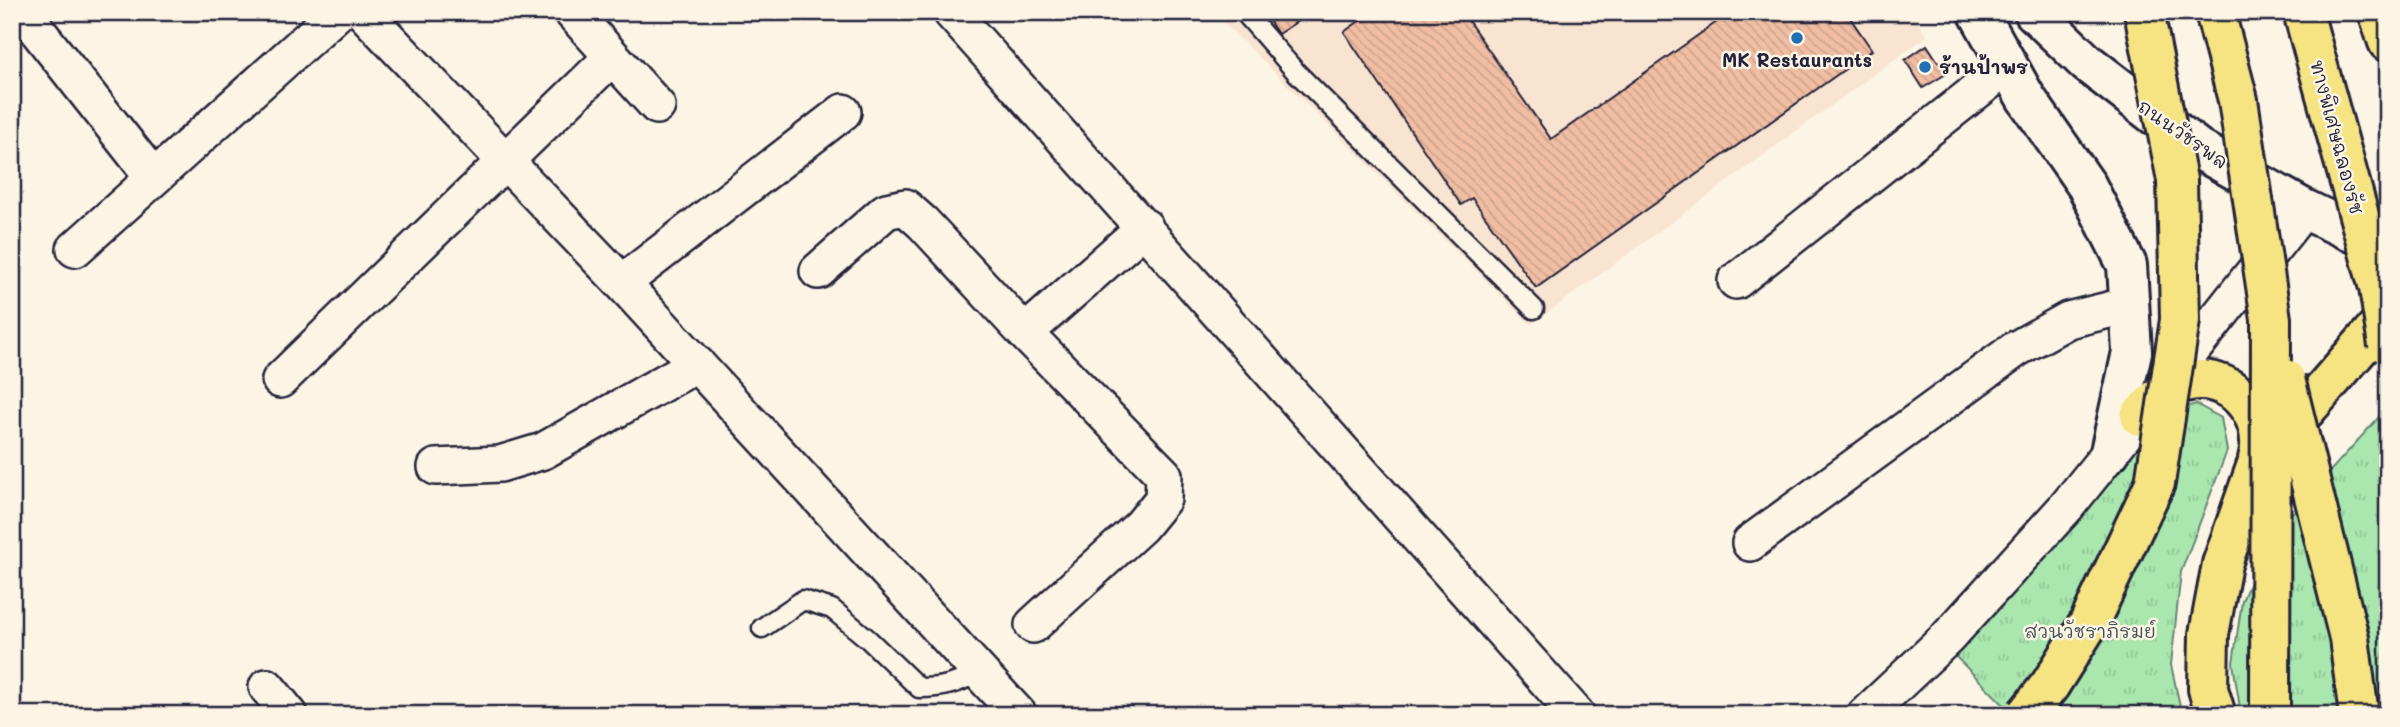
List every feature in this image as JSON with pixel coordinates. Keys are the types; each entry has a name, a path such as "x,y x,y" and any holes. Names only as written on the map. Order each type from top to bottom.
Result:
{"main road":[{"path":"1978,12 2026,99 2087,186 2127,265 2132,352 2110,452"},
{"name":"ถนนวัชรพล","path":"2034,12 2087,63 2200,150 2304,209 2388,249"},
{"path":"2026,715 2050,685 2089,623 2155,483 2180,320 2177,180 2144,12"},
{"path":"2215,12 2238,100 2271,319 2349,638 2359,715"},
{"name":"ทางพิเศษฉลองรัช","path":"2303,12 2379,288 2388,345"},
{"path":"2378,12 2388,42"},
{"path":"2256,467 2388,315"},
{"path":"2270,715 2271,319"},
{"path":"2140,416 2168,388 2205,380 2224,385 2241,396 2253,410 2260,428 2261,448 2222,565 2208,634 2208,689 2216,715"}],"street":[{"path":"27,12 37,30 153,177"},
{"path":"75,249 338,12"},
{"path":"363,12 622,283 1019,715"},
{"path":"572,12 657,106"},
{"path":"951,12 1577,715"},
{"path":"280,380 611,58"},
{"path":"1736,281 2007,67"},
{"path":"622,283 843,112"},
{"path":"818,271 886,211 905,207 1164,475 1163,499 1141,526 1033,625"},
{"path":"1865,715 1947,638 2067,506 2304,209"},
{"path":"1025,333 1145,227"},
{"path":"1750,543 2016,349 2068,320 2129,305"},
{"path":"436,467 500,464 543,451 697,364"},
{"path":"267,687 290,715"}],"lane":[{"path":"1244,12 1296,72 1534,309"},
{"path":"762,628 803,600 832,609 919,688 938,688 962,683 979,671"}],"shaded area":[{"path":"1213,12 1911,12 1927,36 1531,325"}],"green space":[{"name":"สวนวัชราภิรมย์","path":"2196,404 2221,418 2227,451 2181,572 2171,665 2182,715 2014,715 1955,656 2033,570 2120,454 2152,418"},
{"path":"2388,407 2388,715 2241,715 2233,663 2242,601 2267,541"}],"building":[{"path":"1263,12 1312,12 1278,34"},
{"path":"1372,12 1462,12 1551,139 1731,12 1846,12 1872,50 1536,288 1472,198 1461,205 1344,32"},
{"name":"ร้านป้าพร","path":"1927,45 1946,74 1923,88 1905,60"}],"place":[{"name":"MK Restaurants","path":"1797,38"},
{"name":"ร้านป้าพร","path":"1925,67"}]}
